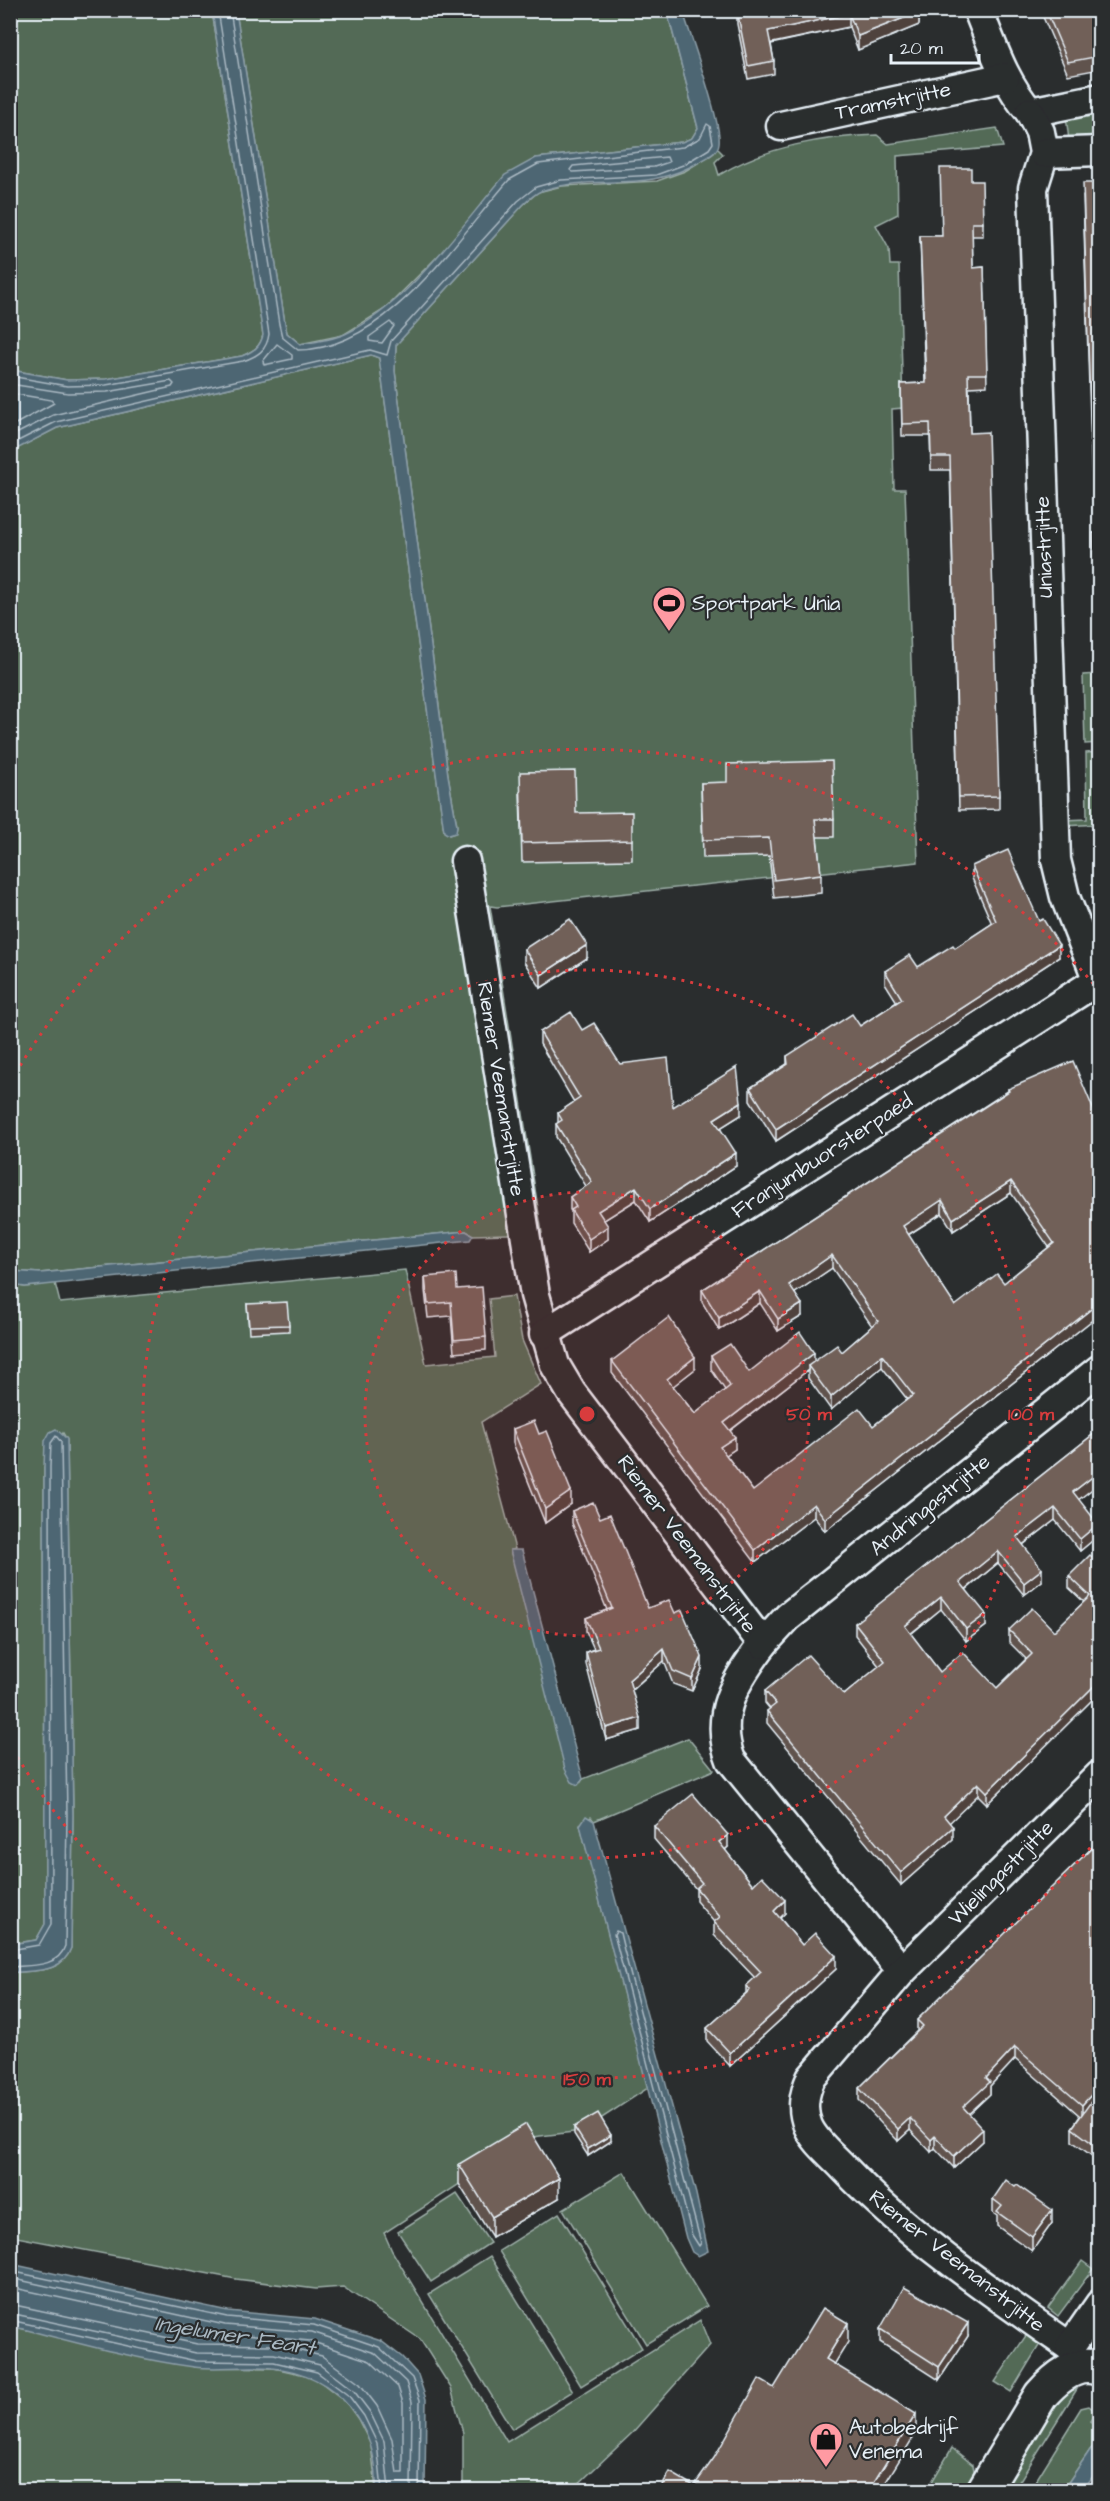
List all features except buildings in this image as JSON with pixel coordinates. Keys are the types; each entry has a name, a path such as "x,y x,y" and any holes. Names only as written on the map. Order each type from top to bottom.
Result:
{"street":[{"path":"978,10 1013,93 1030,112 1040,132 1044,153 1100,151"},
{"name":"Tramstrjitte","path":"781,126 1005,77"},
{"path":"1030,112 1100,98"},
{"name":"Uniastrjitte","path":"1044,153 1033,188 1052,811 1056,860 1065,897 1099,982"},
{"name":"Riemer Veemanstrjitte","path":"465,861 527,1247 544,1334 555,1365 571,1392 763,1644 747,1665 725,1710 723,1728 731,1760 902,1971 811,2078 804,2093 804,2110 809,2127 818,2141 892,2216 1082,2361"},
{"name":"Franjumbuorsterpaed","path":"544,1334 1099,982"},
{"name":"Andringastrjitte","path":"763,1644 788,1617 1100,1369"},
{"name":"Wielingastrjitte","path":"902,1971 1100,1775"},
{"path":"984,2490 1041,2395 1052,2382 1082,2361 1100,2304"}],"green space":[{"path":"10,11 212,11 263,335 253,351 242,356 106,379 67,380 11,370"},
{"path":"236,11 667,11 698,128 692,138 682,142 536,158 385,309 343,335 300,344 287,333 285,323"},
{"path":"1099,110 1099,140 1069,140 1066,116"},
{"name":"Sportpark Unia","path":"997,128 1003,147 897,156 898,214 876,225 889,249 890,265 899,265 903,408 892,409 894,489 905,489 918,862 490,906 542,1233 473,1235 466,1231 39,1273 12,1271 10,452 57,428 371,355 379,358 444,831 449,835 455,833 457,826 448,775 395,371 396,345 523,205 538,192 562,186 657,181 685,171 714,153 717,148 723,154 715,162 719,175 756,157 815,141 877,135 888,144"},
{"path":"1099,674 1099,743 1085,744 1083,675"},
{"path":"1099,752 1099,824 1064,826 1064,820 1087,819 1086,753"},
{"path":"405,1270 426,1364 495,1357 489,1299 514,1296 522,1340 541,1384 481,1422 515,1549 510,1550 581,1782 583,1779 688,1738 714,1770 594,1821 591,1817 580,1824 648,2088 582,2131 532,2137 384,2233 392,2251 507,2442 700,2320 710,2345 632,2433 572,2490 463,2490 463,2433 451,2388 420,2339 343,2287 316,2289 236,2279 11,2236 10,1973 54,1967 67,1956 71,1948 73,1815 67,1440 63,1433 44,1467 45,1924 36,1940 11,1944 11,1285 25,1287 55,1283 60,1303"},
{"path":"624,2172 707,2306 646,2344 563,2209"},
{"path":"457,2194 490,2243 431,2282 398,2232"},
{"path":"559,2213 642,2348 581,2386 499,2251"},
{"path":"490,2256 573,2391 512,2429 429,2294"},
{"path":"1082,2261 1093,2269 1058,2316 1048,2308"},
{"path":"11,2326 195,2367 274,2368 314,2377 345,2401 358,2419 371,2445 376,2490 11,2490"},
{"path":"1027,2334 1040,2344 1011,2392 995,2382"},
{"path":"1077,2389 1014,2490 999,2490 1022,2448 1043,2417 1066,2394"},
{"path":"1089,2406 1096,2412 1090,2421 1099,2428 1099,2441 1090,2450 1063,2490 1030,2490 1081,2408"},
{"path":"952,2448 973,2465 975,2475 966,2490 927,2490"}],"water":[{"path":"212,11 236,11 285,323 287,333 300,344 345,334 390,305 431,264 505,175 536,158 682,142 692,138 698,128 667,11 683,11 711,99 719,133 717,149 712,154 680,172 660,178 582,183 536,194 523,205 396,345 395,371 448,775 457,826 456,833 449,835 444,832 379,358 371,355 57,428 11,452 11,370 67,380 106,379 242,356 256,348 262,339"},
{"path":"466,1231 473,1235 470,1240 25,1287 11,1285 11,1266 12,1271 40,1273"},
{"path":"56,1429 67,1439 73,1815 71,1948 67,1956 54,1967 11,1973 11,1944 36,1940 45,1924 44,1467 45,1441 50,1432"},
{"path":"510,1550 522,1550 583,1779 578,1785 572,1782 565,1769"},
{"path":"586,1816 594,1821 696,2194 708,2251 698,2256 692,2252 686,2238 580,1825"},
{"name":"Ingelumer Feart","path":"11,2264 228,2311 315,2319 381,2341 402,2357 418,2375 426,2399 425,2490 376,2490 375,2467 362,2425 334,2392 316,2380 295,2372 272,2368 204,2368 171,2364 11,2326"},
{"path":"1099,2441 1099,2468 1083,2490 1063,2490 1090,2450"}],"place":[{"name":"Sportpark Unia","path":"669,632"},
{"name":"Autobedrijf Venema","path":"826,2468"}]}
